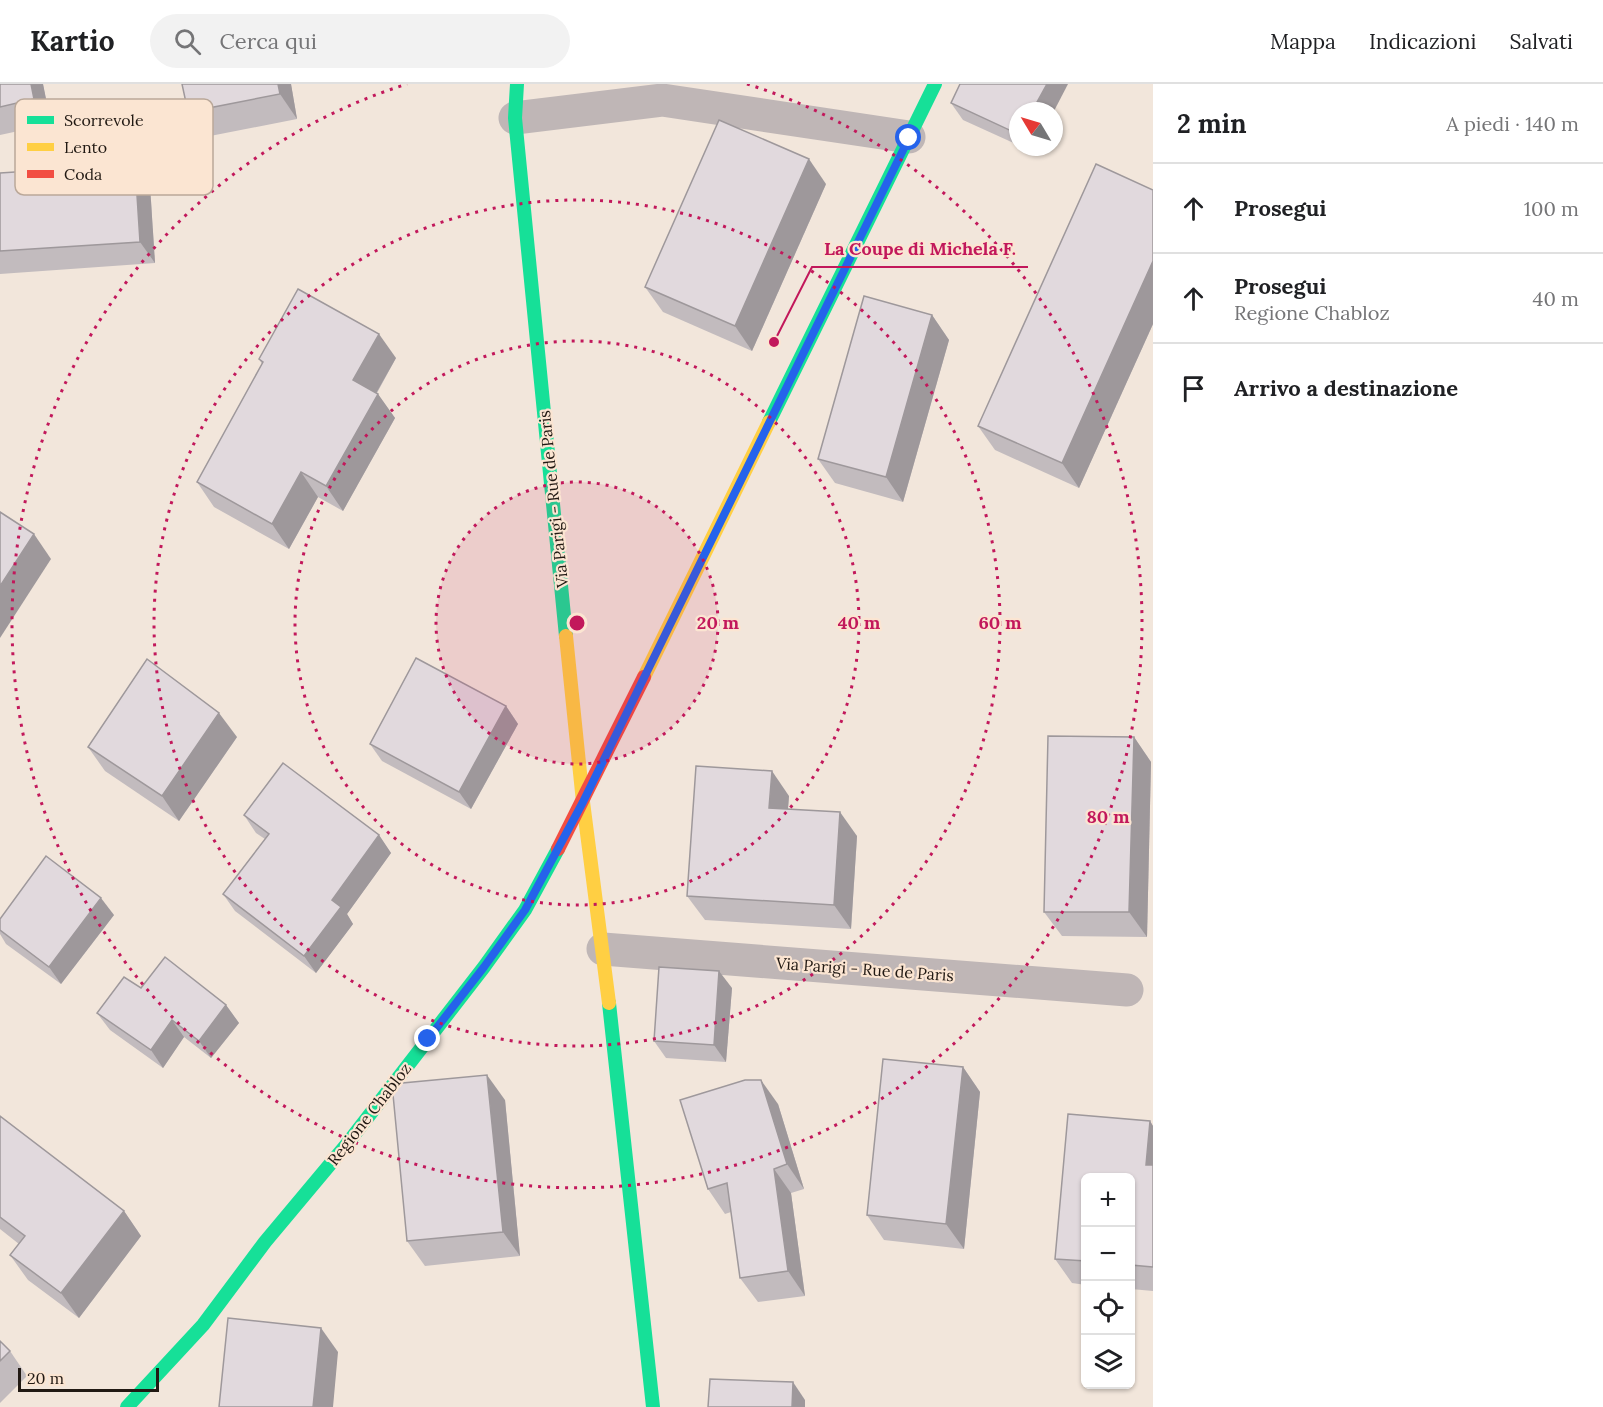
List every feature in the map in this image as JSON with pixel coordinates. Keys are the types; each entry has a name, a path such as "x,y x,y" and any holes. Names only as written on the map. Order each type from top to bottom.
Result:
{"street":[{"name":"Via Parigi - Rue de Paris","path":"517,84 515,118 583,802 603,949 653,1407"},
{"name":"Regione Chabloz","path":"127,1407 203,1325 265,1242 347,1144 484,967 525,910 583,802 733,500 935,84"},
{"path":"515,118 662,100 909,138"},
{"name":"Via Parigi - Rue de Paris","path":"603,949 1127,990"}],"building":[{"path":"0,84 31,84 34,99 15,99 15,103 0,107"},
{"path":"182,84 278,84 280,94 213,107 213,99 185,99"},
{"path":"960,84 1047,84 1037,102 1009,102 1009,130 951,103"},
{"path":"719,120 809,159 735,326 645,287"},
{"path":"1096,164 1153,190 1153,261 1062,463 978,426"},
{"path":"15,172 15,195 137,195 140,242 0,251 0,173"},
{"path":"298,289 379,334 353,380 378,394 326,486 301,472 272,524 197,482 263,362 259,359"},
{"path":"864,296 932,315 886,477 818,459"},
{"path":"0,512 34,534 0,586"},
{"path":"416,658 506,706 459,792 370,744"},
{"path":"147,659 219,713 162,796 88,747"},
{"path":"1048,736 1134,737 1129,912 1044,912"},
{"path":"283,763 379,835 332,900 341,907 304,956 223,894 269,834 244,815"},
{"path":"696,766 772,771 769,808 840,812 834,905 687,896"},
{"path":"46,856 101,898 49,967 0,930 0,919"},
{"path":"165,957 226,1005 199,1041 172,1020 151,1050 97,1013 124,977 141,988"},
{"path":"659,967 719,971 714,1045 654,1041"},
{"path":"883,1059 963,1067 946,1224 867,1215"},
{"path":"487,1075 503,1232 407,1241 392,1084"},
{"path":"745,1080 761,1080 787,1164 774,1169 788,1271 740,1278 727,1183 708,1189 680,1100"},
{"path":"1068,1114 1150,1121 1146,1165 1153,1165 1153,1267 1135,1265 1135,1173 1081,1173 1081,1261 1055,1259"},
{"path":"0,1116 124,1211 61,1293 10,1255 25,1236 0,1217"},
{"path":"228,1318 321,1328 313,1407 219,1407"},
{"path":"0,1341 10,1351 0,1361"},
{"path":"710,1379 793,1382 792,1407 708,1407"}],"traffic: fast":[{"path":"517,84 515,118 566,636"},
{"path":"769,422 935,84"},
{"path":"127,1407 203,1325 265,1242 347,1144 484,967 525,910 558,849"},
{"path":"609,1003 653,1407"}],"traffic: slow":[{"path":"644,677 769,422"},
{"path":"566,636 583,802 609,1003"}],"traffic: jam":[{"path":"558,849 644,677"}],"place":[{"name":"La Coupe di Michela F.","path":"774,342"}],"route":[{"path":"428,1039 525,910 583,802 909,138"}]}
